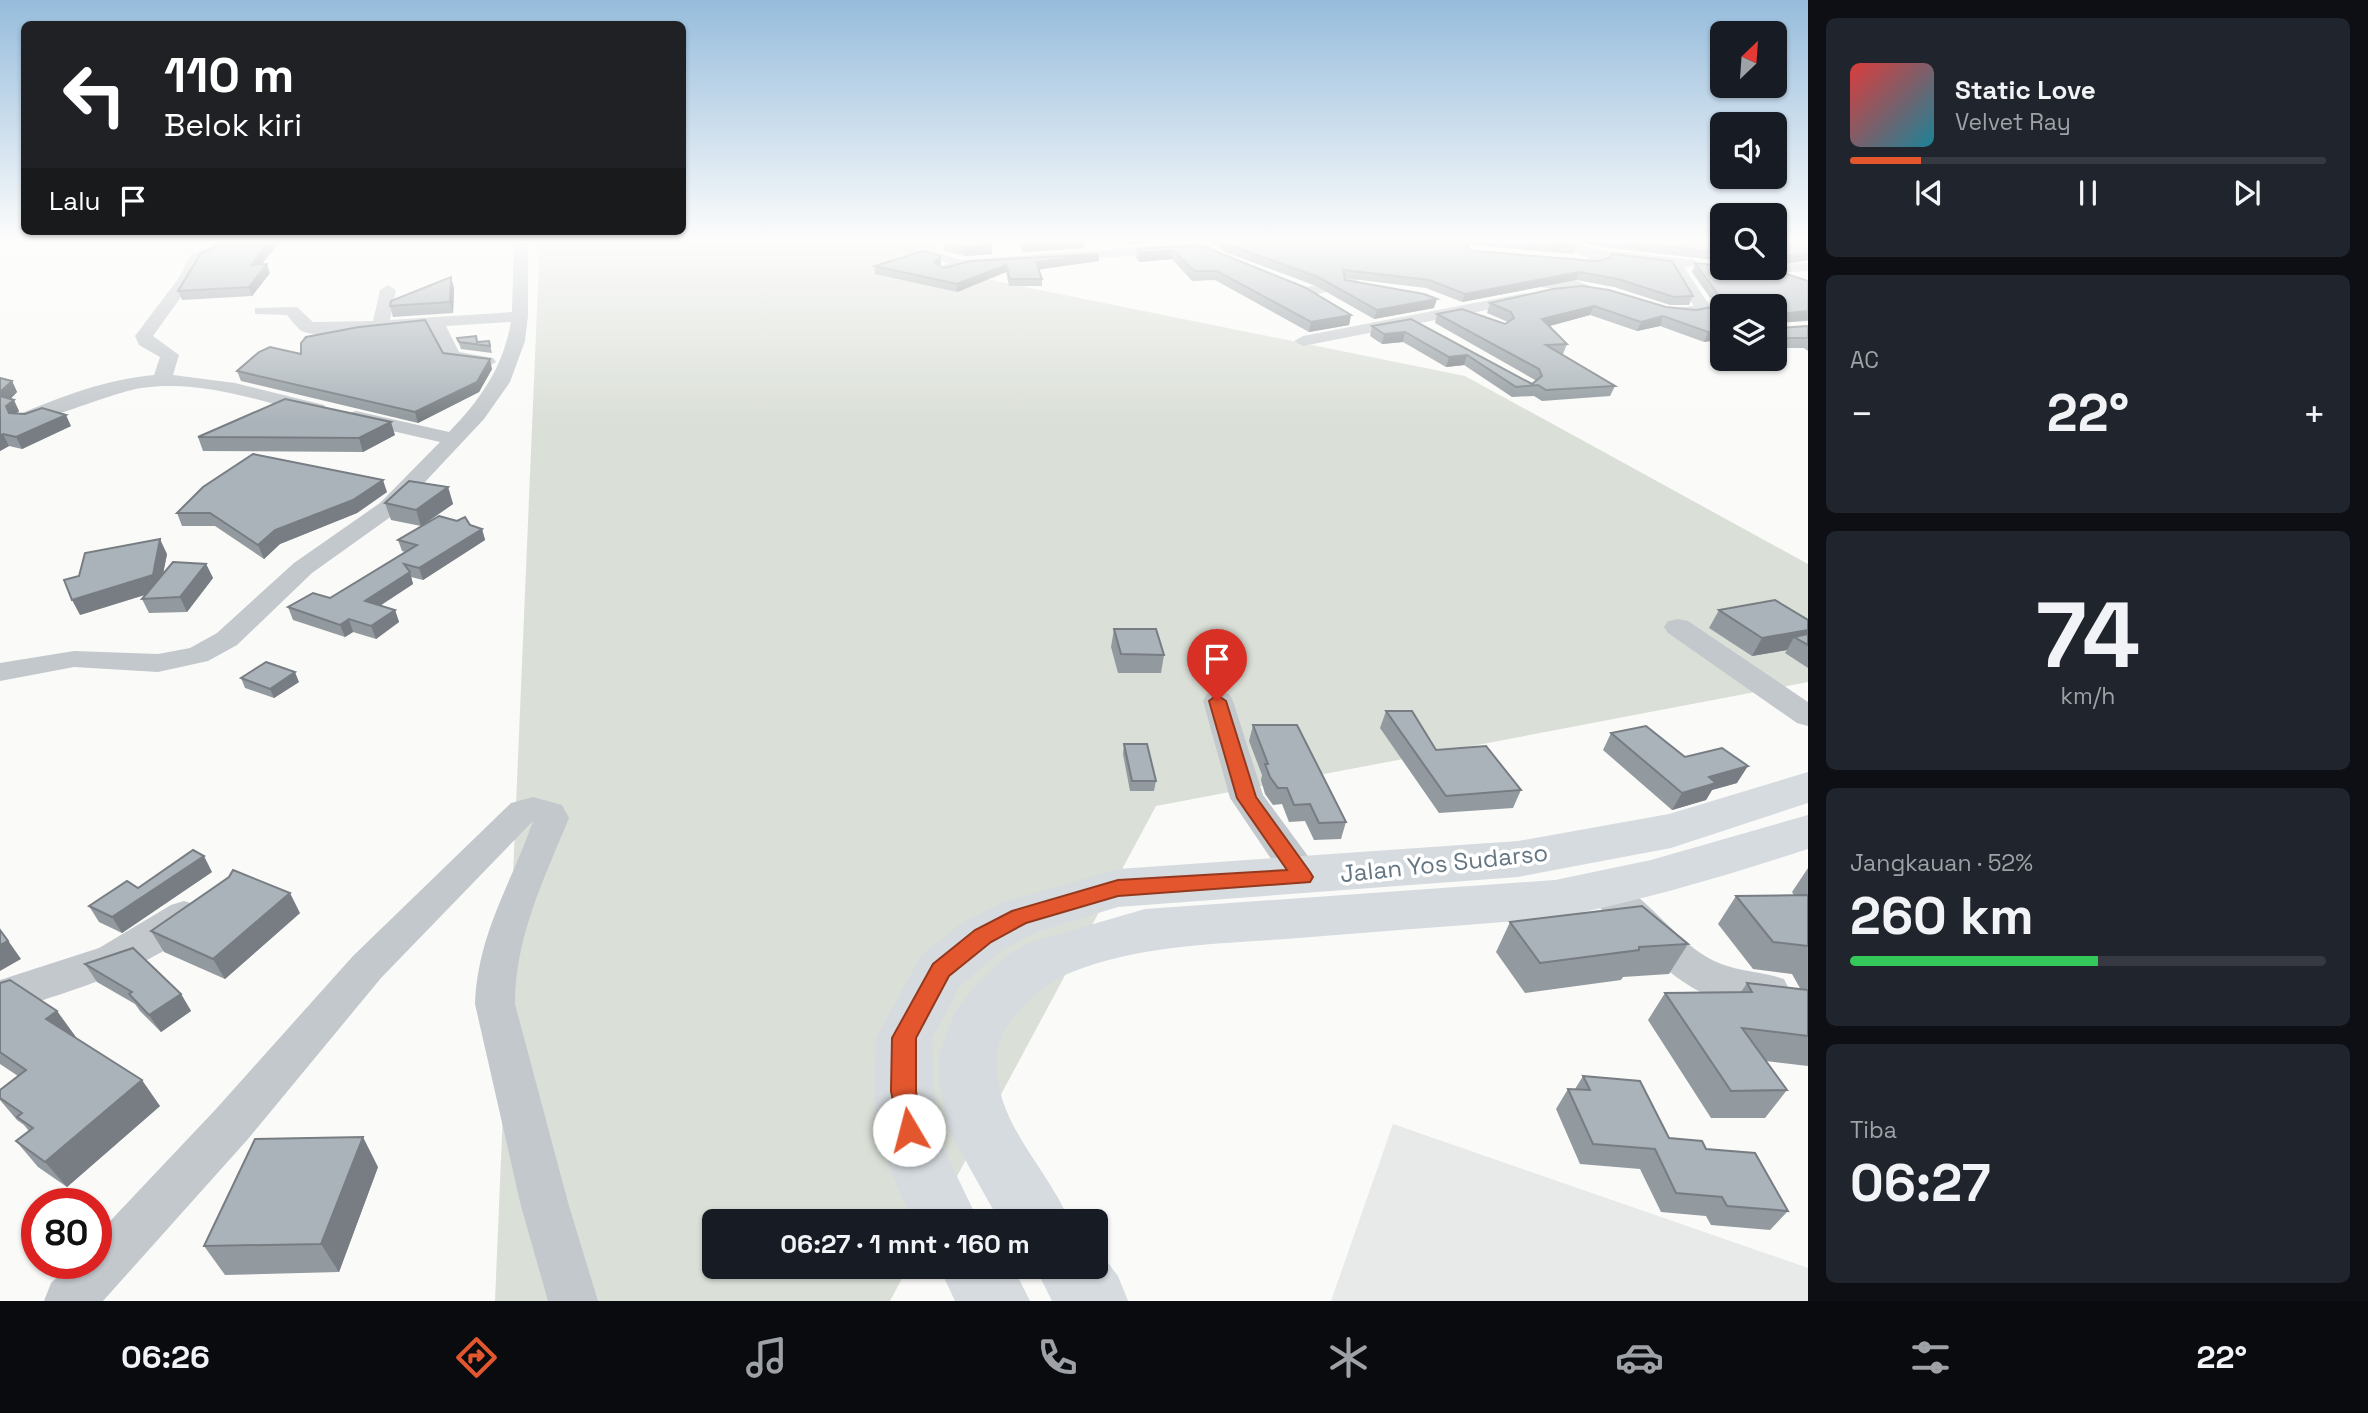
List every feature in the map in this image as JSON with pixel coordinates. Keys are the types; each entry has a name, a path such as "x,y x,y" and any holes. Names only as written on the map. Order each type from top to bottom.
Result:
{"highway":[{"name":"Jalan Yos Sudarso","path":"940,1209 912,1149 904,1091 904,1038 941,970 983,936 1019,917 1118,888 1303,877 1518,859 1671,831 1808,787"},
{"name":"Jalan Yos Sudarso","path":"1029,1209 980,1131 968,1083 968,1053 976,1027 998,998 1026,971 1054,956 1145,929 1518,903 1606,891 1690,869 1808,832"},
{"path":"981,1279 995,1301"},
{"path":"1077,1279 1093,1301"}],"street":[{"path":"162,380 170,355 145,341 144,336 171,300"},
{"path":"381,319 386,300"},
{"path":"0,672 74,659 158,663 180,660 213,649 303,568 394,503 495,393 508,363 520,316 520,300"},
{"path":"1323,300 1329,303"},
{"path":"1437,300 1494,323"},
{"path":"1303,341 1369,326 1518,300"},
{"path":"1700,300 1703,304 1702,311"},
{"path":"261,311 295,311 303,324 319,329 447,306"},
{"path":"1651,309 1710,312"},
{"path":"1349,314 1369,326"},
{"path":"381,319 435,322 520,316"},
{"path":"1411,320 1434,333"},
{"path":"435,322 452,356 508,363"},
{"path":"24,419 87,394 162,380 197,383 454,439"},
{"path":"1678,627 1808,716"},
{"path":"1217,701 1247,798 1303,877"},
{"path":"69,1301 232,1124 367,967 520,814 533,809 550,813 552,818 503,936 494,976 495,1004 545,1206 573,1301"},
{"path":"1606,891 1686,964 1704,975 1724,984 1770,991"},
{"path":"0,997 132,950 215,893"}],"shaded area":[{"path":"537,300 1088,300 1465,376 1808,564 1808,682 1156,806 939,1209 702,1209 702,1279 902,1279 890,1301 495,1301"},
{"path":"1393,1124 1808,1268 1808,1301 1331,1301"}],"building":[{"path":"450,300 450,302 390,306 391,301"},
{"path":"1270,300 1325,300 1351,315 1311,322"},
{"path":"1359,300 1433,300 1377,310"},
{"path":"1505,300 1642,300 1666,307 1696,310 1710,307 1710,332 1663,316 1641,322 1594,306 1542,319 1567,344 1546,345 1615,386 1546,390 1538,385 1516,387 1467,355 1449,357 1405,332 1384,334 1372,326 1411,319 1532,384 1542,376 1539,369 1437,314 1462,309 1505,324 1514,318 1511,312 1490,303"},
{"path":"1787,300 1808,300 1808,311 1787,313"},
{"path":"425,320 443,353 490,359 477,382 415,412 237,371 259,352 270,347 301,354 301,343 306,337 359,327"},
{"path":"1808,326 1808,338 1787,338 1787,327"},
{"path":"476,336 477,342 489,341 490,346 459,342 457,338"},
{"path":"0,378 12,381 0,392"},
{"path":"0,396 14,400 6,406 9,413 25,414 42,408 66,415 16,437 3,434 0,436"},
{"path":"285,399 391,422 359,438 198,437"},
{"path":"253,454 383,480 353,500 275,530 258,545 210,513 177,513 203,487"},
{"path":"409,481 448,487 416,510 385,503"},
{"path":"439,516 457,521 465,517 470,525 482,529 419,568 404,564 410,572 365,601 395,610 371,626 349,619 340,625 288,607 313,593 330,598 417,545 398,540"},
{"path":"160,539 153,575 72,600 64,580 79,576 85,553"},
{"path":"173,562 206,564 180,597 142,599"},
{"path":"1775,600 1808,620 1808,630 1762,638 1719,610"},
{"path":"1114,629 1156,629 1164,655 1121,654"},
{"path":"1808,634 1808,645 1794,637"},
{"path":"266,662 295,672 270,689 241,678"},
{"path":"1386,711 1412,711 1436,750 1486,746 1521,790 1446,796"},
{"path":"1253,725 1297,725 1346,822 1319,823 1310,804 1294,805 1287,788 1278,788 1270,777 1265,764 1268,764"},
{"path":"1646,726 1685,757 1722,748 1748,766 1709,777 1716,783 1682,793 1611,733"},
{"path":"1124,744 1147,744 1156,781 1132,781"},
{"path":"193,850 204,856 112,917 89,906 127,881 138,888"},
{"path":"233,870 290,893 213,959 151,931 229,877"},
{"path":"1808,895 1808,946 1773,942 1736,896"},
{"path":"1642,906 1688,944 1639,947 1639,950 1540,963 1510,922"},
{"path":"0,930 8,941 0,945"},
{"path":"133,948 181,994 149,1015 129,994 132,992 85,964"},
{"path":"10,980 57,1011 46,1019 142,1080 45,1162 16,1141 33,1128 17,1117 22,1113 0,1098 0,1090 26,1070 0,1052 0,983"},
{"path":"1747,983 1808,990 1808,1036 1742,1028 1787,1090 1731,1091 1665,993 1752,992"},
{"path":"1583,1076 1640,1081 1669,1138 1702,1141 1706,1149 1755,1153 1788,1211 1727,1206 1722,1197 1676,1193 1655,1149 1593,1144 1568,1089 1590,1090"},
{"path":"363,1137 321,1244 204,1246 255,1139"}],"route":[{"path":"909,1130 904,1091 904,1038 941,970 983,936 1019,917 1118,888 1303,877 1247,798 1217,701"}]}
